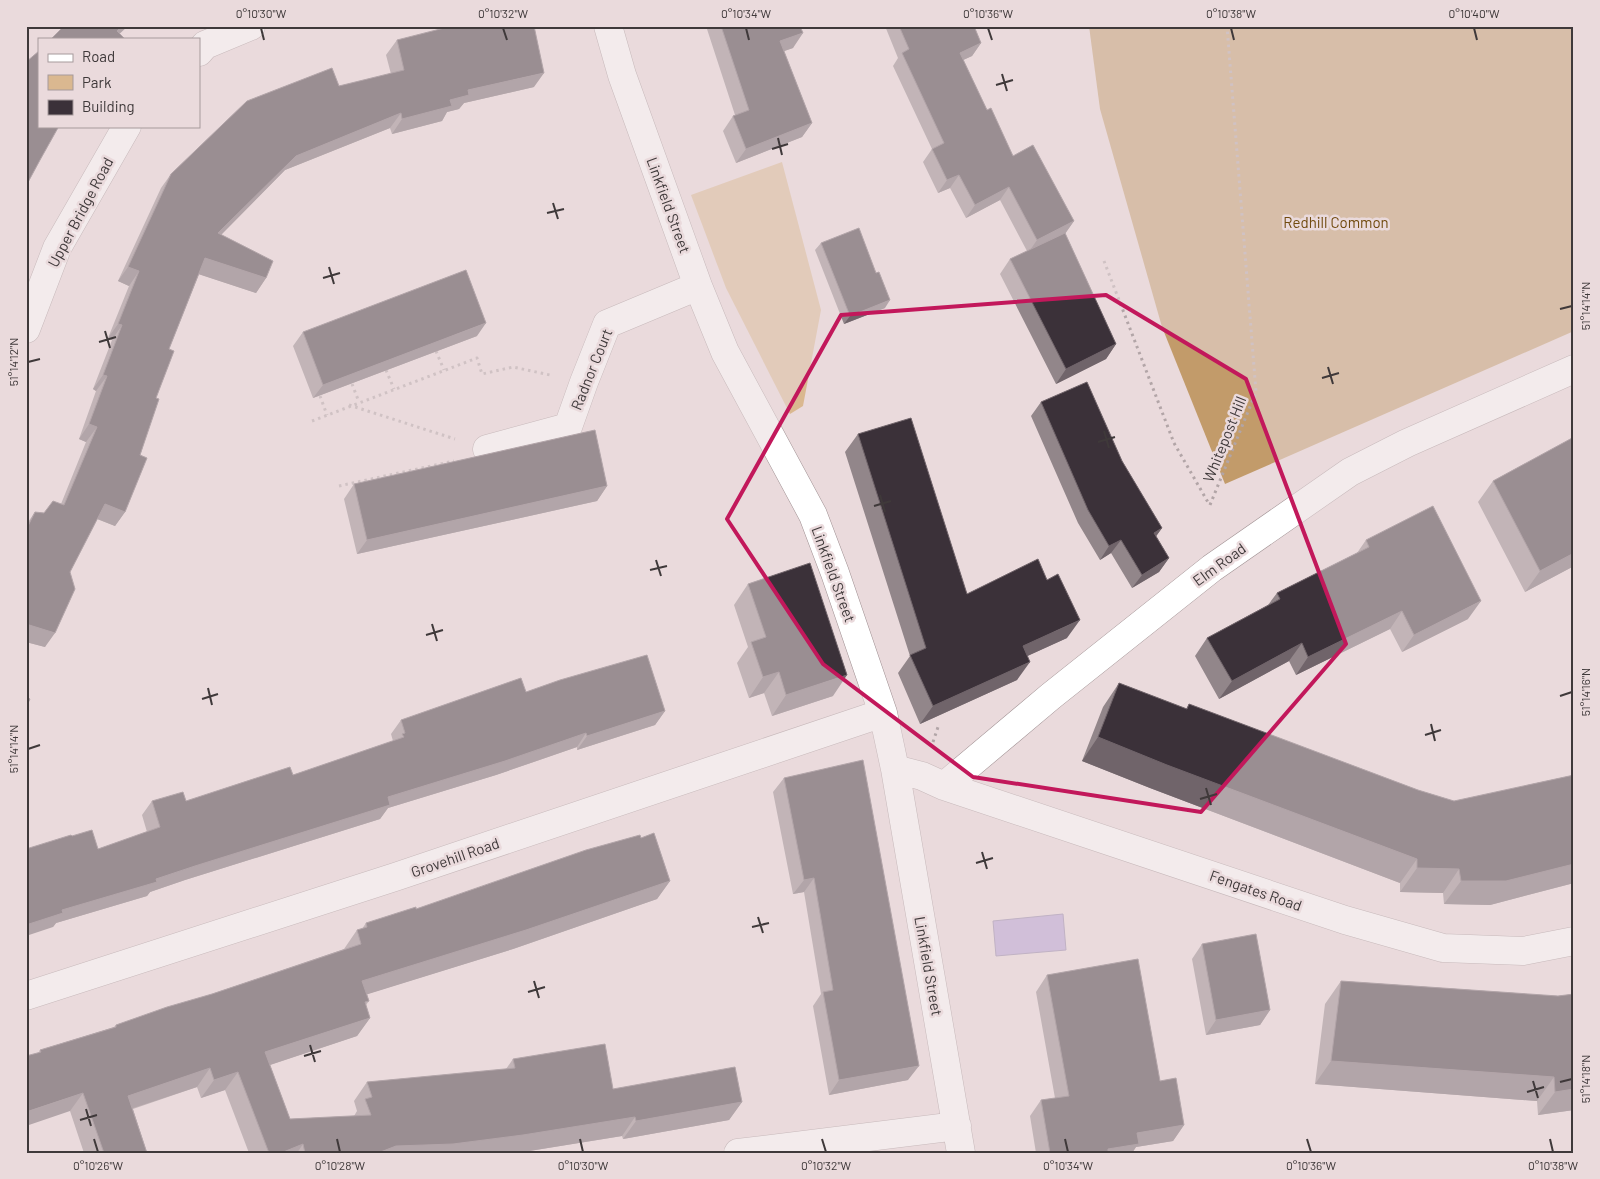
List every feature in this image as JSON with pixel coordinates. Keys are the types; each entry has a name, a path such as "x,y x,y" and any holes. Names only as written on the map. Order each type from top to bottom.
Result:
{"street":[{"path":"200,51 205,46 251,26"},
{"name":"Linkfield Street","path":"608,26 622,76 698,286 725,352 812,514 835,573 883,713 961,1153"},
{"name":"Upper Bridge Road","path":"26,328 57,248 127,128"},
{"name":"Radnor Court","path":"487,449 568,427 607,324 698,286"},
{"name":"Elm Road","path":"944,786 1051,696 1212,568 1350,472 1407,443 1574,369"},
{"name":"Grovehill Road","path":"26,996 395,877 883,713"},
{"path":"894,768 922,776 944,786"},
{"name":"Fengates Road","path":"944,786 1345,920 1443,948 1523,951 1574,941"},
{"path":"738,1153 956,1126"}],"path":[{"name":"Whitepost Hill","path":"1104,261 1174,443 1210,505 1256,392 1227,26"},
{"path":"436,351 444,370"},
{"path":"312,421 349,405 477,358 482,374 513,368 584,382"},
{"path":"386,370 394,389"},
{"path":"352,384 359,402"},
{"path":"320,396 327,415"},
{"path":"349,405 487,449"},
{"path":"339,486 475,457 487,449"}],"highlighted area":[{"path":"1106,295 1246,379 1346,644 1201,812 973,777 823,664 727,519 841,315"}],"green space":[{"name":"Redhill Common","path":"1089,26 1574,26 1574,331 1225,484 1162,327 1100,109"},
{"path":"782,162 821,310 803,406 790,414 726,288 691,195"}],"shaded area":[{"path":"1063,914 1066,950 996,956 993,921"}],"building":[{"path":"64,26 122,26 117,31 124,38 52,38"},
{"path":"452,26 534,26 544,73 468,90 469,95 450,100 452,106 402,119 401,113 296,156 218,233 273,261 266,278 205,258 169,349 174,351 156,398 159,399 140,455 147,458 125,512 105,504 70,572 75,589 55,633 26,624 26,530 35,512 44,513 53,501 64,505 97,427 89,424 107,376 103,375 122,325 118,324 139,271 128,267 171,174 247,101 332,68 339,86 404,70 397,40"},
{"path":"721,26 800,26 803,33 780,41 812,123 746,149 733,116 749,110"},
{"path":"899,26 974,26 981,43 960,53 987,110 991,108 1013,156 1033,145 1074,221 1037,240 1009,187 975,205 959,175 947,180 932,149 944,143 902,53 909,49"},
{"path":"38,52 38,128 58,128 26,186 26,62"},
{"path":"859,228 876,273 879,272 890,300 850,316 821,243"},
{"path":"1065,233 1116,344 1066,369 1010,259"},
{"path":"466,270 486,323 323,385 303,332"},
{"path":"1087,382 1122,461 1162,528 1154,533 1169,558 1142,575 1121,540 1109,546 1088,510 1041,402"},
{"path":"911,418 967,594 1038,559 1047,580 1058,574 1080,620 1023,646 1030,662 933,706 910,655 926,648 858,434"},
{"path":"595,430 607,486 367,540 354,484"},
{"path":"1574,437 1574,553 1540,571 1493,481"},
{"path":"1433,506 1481,601 1414,635 1402,611 1308,657 1302,643 1232,681 1207,638 1280,599 1277,593 1369,547 1366,540"},
{"path":"810,563 847,675 786,695 779,672 763,677 751,642 766,637 748,584"},
{"path":"647,655 665,711 587,736 586,733 505,761 388,797 390,805 195,866 156,879 157,882 62,910 63,913 26,925 26,849 92,830 98,849 160,827 152,801 183,792 186,801 290,767 293,775 404,737 402,734 405,733 401,720 521,678 526,692 560,680"},
{"path":"1119,683 1187,709 1189,704 1418,790 1454,801 1574,775 1574,864 1506,881 1461,881 1459,869 1417,868 1417,859 1167,765 1098,737"},
{"path":"26,697 30,699 26,707"},
{"path":"863,760 919,1066 839,1080 823,992 833,990 814,878 804,880 784,778"},
{"path":"654,833 670,881 526,930 362,981 369,1001 365,1002 370,1018 265,1052 290,1119 371,1115 365,1099 372,1097 367,1082 515,1068 513,1059 605,1044 613,1089 735,1067 742,1102 636,1121 635,1117 453,1144 396,1146 378,1153 305,1153 303,1144 281,1153 269,1153 238,1072 214,1080 210,1068 128,1096 147,1153 104,1153 83,1093 26,1112 26,1056 116,1027 116,1025 167,1007 212,994 361,944 357,930 367,927 366,923 416,907 416,909 586,850 640,835 641,838"},
{"path":"1256,934 1270,1010 1216,1020 1202,944"},
{"path":"1138,959 1160,1081 1176,1078 1184,1125 1137,1133 1139,1144 1108,1149 1108,1153 1050,1153 1041,1100 1069,1096 1047,975"},
{"path":"1341,981 1558,996 1574,994 1574,1089 1555,1092 1554,1077 1331,1061"}]}
